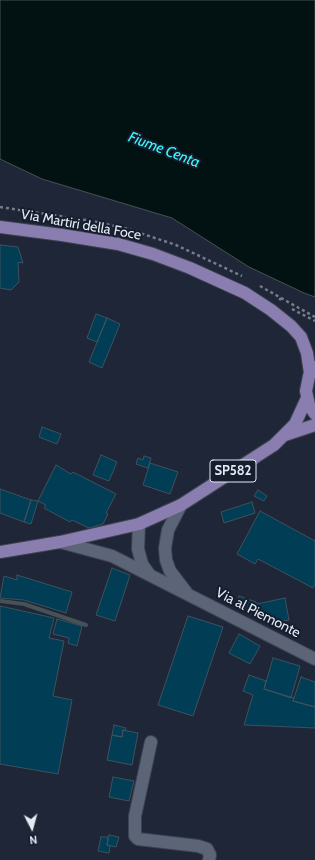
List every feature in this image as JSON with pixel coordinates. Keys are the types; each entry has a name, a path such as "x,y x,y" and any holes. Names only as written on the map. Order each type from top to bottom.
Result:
{"main road":[{"name":"Via Martiri della Foce","path":"0,228 62,235 104,242 153,254 190,268 245,293 271,310 291,326 301,337 313,369 307,384 307,398"},
{"name":"Via Martiri della Foce","path":"301,337 315,343"},
{"path":"307,398 309,405 315,414"},
{"name":"Via al Piemonte","path":"0,552 60,542 139,524 181,505 274,445 295,424 307,398"},
{"name":"Via al Piemonte","path":"284,436 315,425"}],"street":[{"name":"Via al Piemonte","path":"181,505 168,530 165,548 166,560 170,571 188,594"},
{"path":"139,524 138,549 142,564 150,575"},
{"name":"Via al Piemonte","path":"60,542 112,556 315,659"},
{"path":"151,742 135,816 134,836 138,839 198,846 207,849 210,855 209,860"}],"path":[{"path":"281,298 315,317"}],"water":[{"name":"Fiume Centa","path":"0,0 315,0 315,297 249,267 172,218 42,179 0,159"}],"building":[{"path":"0,245 18,247 23,263 18,262 19,282 11,290 0,288"},
{"path":"96,314 107,318 97,342 87,338"},
{"path":"107,318 120,324 102,368 89,362"},
{"path":"42,427 61,434 57,444 39,437"},
{"path":"101,455 117,462 109,481 93,475"},
{"path":"144,456 151,458 148,468 136,464 138,458 143,460"},
{"path":"150,463 178,472 170,494 143,485"},
{"path":"56,465 71,474 73,472 116,494 106,513 108,514 103,524 89,528 72,520 70,522 44,508 46,505 38,501"},
{"path":"0,489 31,500 24,522 0,513"},
{"path":"258,490 267,496 264,501 254,496"},
{"path":"31,500 38,501 31,524 24,522"},
{"path":"252,502 255,513 224,523 221,512"},
{"path":"260,511 315,541 315,584 313,588 258,559 255,564 237,554"},
{"path":"112,568 130,575 115,621 96,615"},
{"path":"17,575 72,592 66,613 24,600 0,598 4,576 17,580"},
{"path":"239,596 256,602 259,614 236,606"},
{"path":"285,598 289,620 268,624 266,614 259,615 257,604"},
{"path":"0,606 54,618 49,638 64,641 53,696 72,700 58,774 0,764"},
{"path":"188,616 223,627 193,716 158,705"},
{"path":"57,619 82,626 77,646 68,643 69,638 53,634"},
{"path":"239,634 260,646 250,664 229,653"},
{"path":"273,658 300,666 291,698 264,689"},
{"path":"249,675 266,681 264,689 294,698 293,701 315,707 315,728 244,725 253,695 243,691"},
{"path":"301,677 315,682 315,707 293,701"},
{"path":"114,725 126,728 125,731 123,730 122,737 112,735"},
{"path":"123,730 138,733 132,765 107,760 112,735 122,737"},
{"path":"113,777 134,781 129,801 109,797"},
{"path":"109,835 119,837 116,847 107,845"},
{"path":"101,837 108,837 107,845 110,846 109,853 98,851"}],"waterway":[{"path":"0,601 24,604 86,625"}]}
